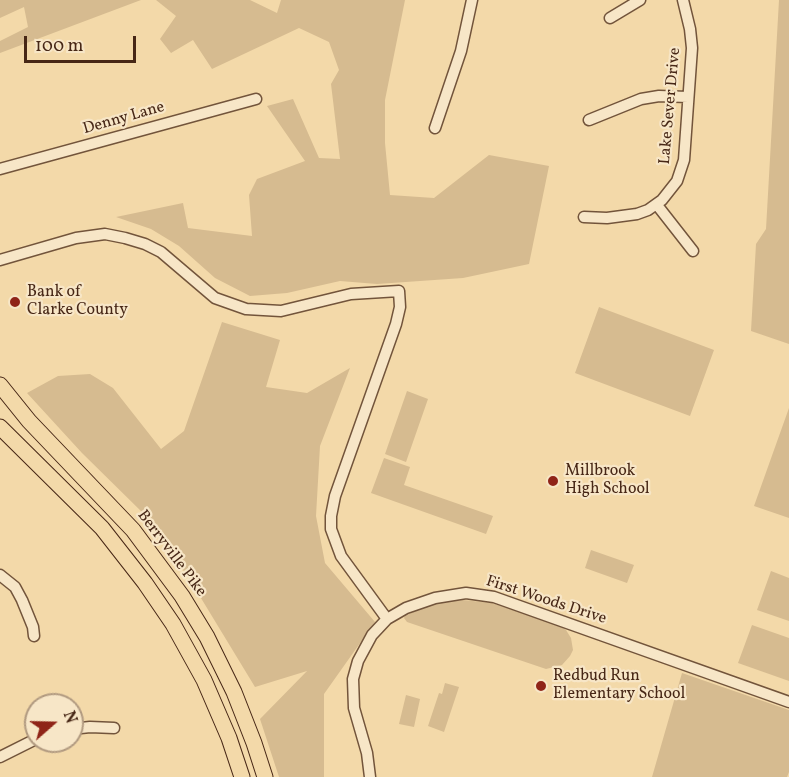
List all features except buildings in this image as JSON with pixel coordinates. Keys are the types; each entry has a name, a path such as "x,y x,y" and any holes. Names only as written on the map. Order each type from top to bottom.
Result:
{"highway":[{"name":"Berryville Pike","path":"0,385 29,422 133,530 182,596 207,637 234,693 265,777"},
{"path":"0,428 102,528 152,592 187,647 204,680 229,738 242,777"}],"street":[{"path":"435,128 461,51 472,0"},
{"path":"610,18 640,0"},
{"name":"Lake Sever Drive","path":"584,217 628,217 657,205 670,191 682,171 692,48 689,21 683,0"},
{"path":"589,120 641,99 659,96 688,98"},
{"name":"Denny Lane","path":"0,169 256,99"},
{"path":"657,205 693,251"},
{"path":"0,260 76,238 105,234 145,244 161,252 215,297 246,309 281,311 351,294 399,291 396,324 335,496 331,516 333,536 341,556 387,619"},
{"path":"0,574 15,587 28,612 34,636"},
{"name":"First Woods Drive","path":"370,777 367,753 354,708 353,679 358,661 365,646 387,619 406,608 435,598 466,593 494,597 789,702"},
{"path":"84,728 114,728"},
{"path":"0,757 24,745"}],"shaded area":[{"path":"0,0 141,0 0,53 0,41 28,27 24,7 0,18"},
{"path":"156,0 250,0 277,13 281,0 405,0 385,100 385,143 390,195 434,198 489,155 549,166 529,264 463,278 377,284 340,281 287,293 250,296 215,278 179,246 151,229 116,217 183,203 188,228 252,236 249,195 257,179 305,161 267,106 293,99 319,158 340,159 331,84 339,70 329,42 299,28 212,69 193,40 171,53 160,39 176,16"},
{"path":"779,0 789,0 789,344 751,331 756,244 766,229"},
{"path":"599,307 714,350 690,416 575,373"},
{"path":"222,322 280,340 266,387 307,393 350,368 320,446 316,516 325,563 375,622 324,694 324,777 279,777 260,719 307,671 255,687 190,580 147,517 82,453 27,393 58,376 90,374 113,388 161,449 184,431"},
{"path":"407,391 428,399 406,462 385,454"},
{"path":"789,408 789,518 754,506"},
{"path":"384,458 410,467 404,485 493,516 486,534 371,493"},
{"path":"591,550 634,565 627,583 585,568"},
{"path":"771,571 789,578 789,621 757,610"},
{"path":"445,601 492,603 560,626 571,638 573,650 562,665 546,669 407,622 404,618 424,607"},
{"path":"752,625 789,638 789,681 738,663"},
{"path":"682,673 789,710 789,772 787,777 652,777"},
{"path":"445,683 459,687 444,732 428,726 439,693 442,694"},
{"path":"406,695 420,699 414,727 399,724"}],"place":[{"name":"Bank of Clarke County","path":"15,302"},
{"name":"Millbrook High School","path":"553,481"},
{"name":"Redbud Run Elementary School","path":"541,686"}]}
